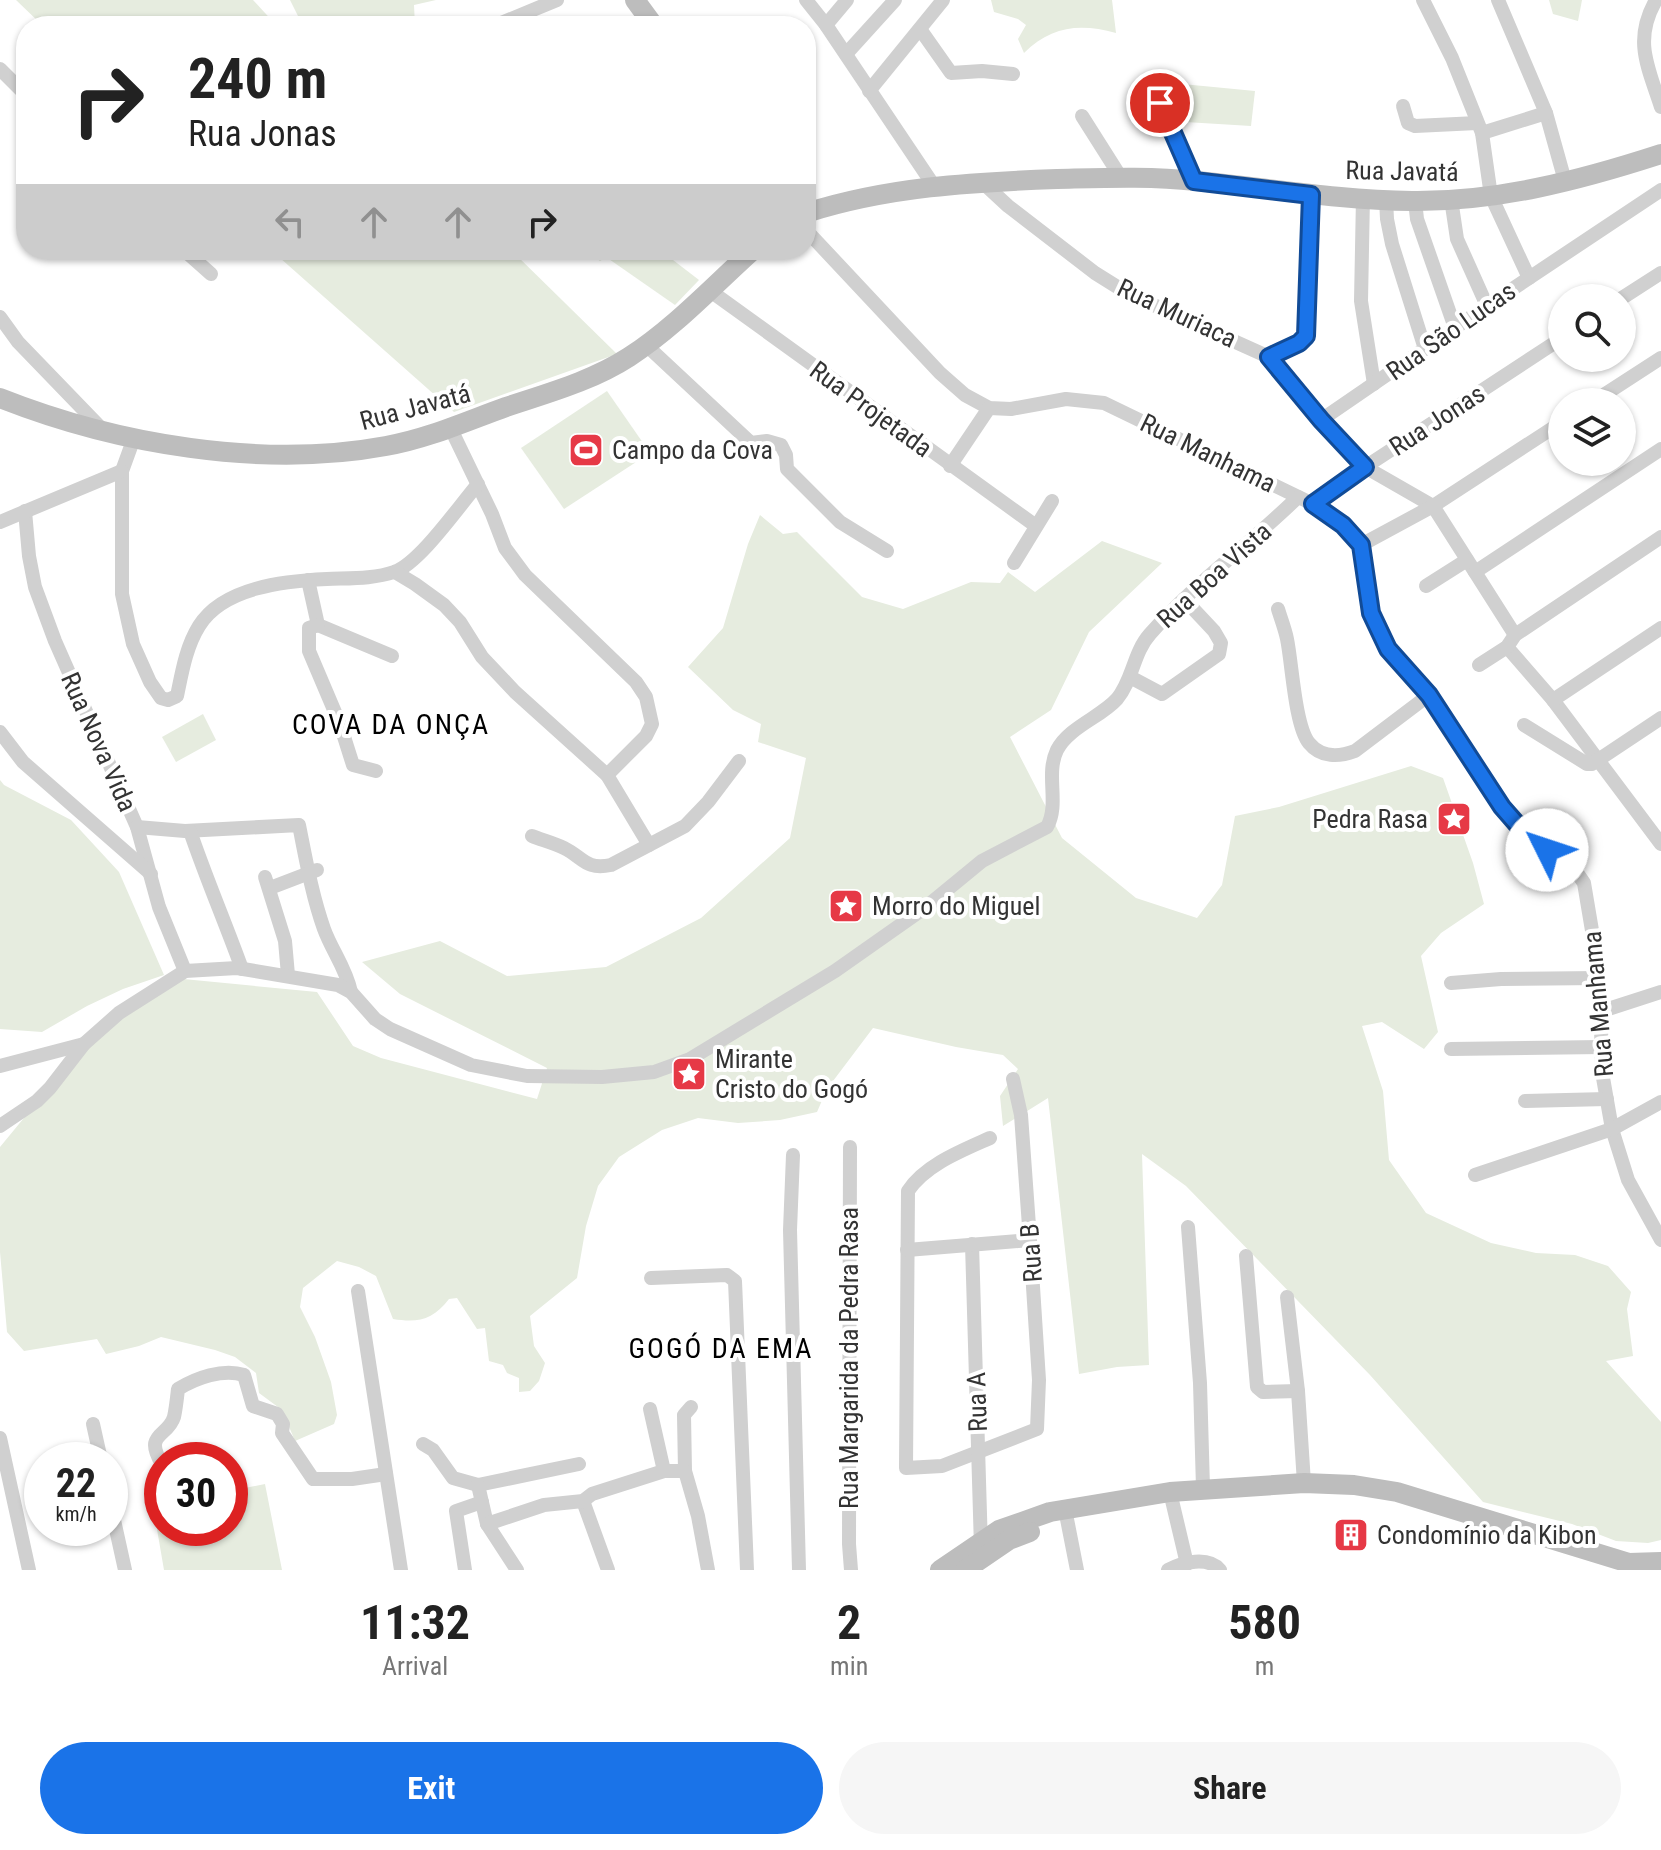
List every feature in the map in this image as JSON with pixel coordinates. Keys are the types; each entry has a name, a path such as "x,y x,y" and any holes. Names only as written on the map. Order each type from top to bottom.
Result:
{"street":[{"path":"518,16 557,0"},
{"path":"806,0 934,186"},
{"path":"826,25 847,0"},
{"path":"846,54 895,0"},
{"path":"869,91 943,0"},
{"path":"1423,0 1452,58 1480,128 1491,196 1529,278"},
{"path":"1498,0 1546,113 1565,181"},
{"path":"1656,0 1647,15 1643,36 1644,55 1661,107"},
{"path":"920,29 951,73 982,71 1013,74"},
{"path":"0,69 16,85"},
{"path":"1153,88 1194,181"},
{"path":"1403,106 1408,123 1415,126 1480,128 1546,113"},
{"path":"1082,116 1120,176"},
{"name":"Rua Javatá","path":"816,210 842,201 934,186 981,181 1120,176 1311,195 1415,201 1451,199 1491,196 1565,181 1661,154"},
{"name":"Rua Muriaca","path":"981,181 1070,254 1127,293 1269,357 1365,467 1433,506 1471,566 1511,641 1661,844"},
{"name":"Rua São Lucas","path":"1321,420 1661,190"},
{"path":"1269,357 1299,343 1306,336 1311,195"},
{"path":"1363,197 1361,301 1374,384"},
{"path":"1386,199 1392,244 1425,349"},
{"path":"1451,199 1457,239 1487,306"},
{"path":"1415,201 1417,219 1455,328"},
{"path":"816,241 940,373 965,395 989,408 950,466"},
{"path":"195,260 211,274"},
{"name":"Rua Javatá","path":"0,398 75,425 181,448 269,454 388,446 596,375 646,345 742,260"},
{"path":"1636,289 1661,273"},
{"name":"Rua Projetada","path":"709,290 1036,526"},
{"path":"0,317 18,342 103,431"},
{"path":"646,345 751,443 767,441 781,445 786,455 787,469 840,522 887,551"},
{"name":"Rua Jonas","path":"1313,504 1548,347"},
{"path":"1615,388 1661,358"},
{"name":"Rua Manhama","path":"989,408 1011,409 1066,399 1104,403 1313,504 1343,525 1361,545 1371,613 1395,658 1429,695 1502,807 1522,830 1578,873 1585,891 1600,978 1602,1047 1612,1129 1628,1180 1661,1240"},
{"path":"450,427 505,548 525,575 636,682 646,697 652,724 646,736 607,775"},
{"path":"1361,545 1433,506 1548,431"},
{"path":"134,438 122,471 122,594 133,644 161,698 168,700 177,696 190,644 200,624 214,609 256,589 308,580 395,572 416,558 478,484"},
{"path":"1426,586 1471,566 1661,449"},
{"path":"0,522 122,471"},
{"name":"Rua Boa Vista","path":"351,992 375,1019 390,1029 471,1065 527,1076 602,1077 654,1072 690,1059 835,971 926,907 982,861 1047,827 1052,817 1051,768 1057,749 1115,702 1130,677 1147,637 1184,599 1265,530 1298,497"},
{"path":"1014,563 1052,501"},
{"name":"Rua Nova Vida","path":"25,511 35,587 55,641 137,827 159,907 185,971"},
{"path":"1479,665 1661,537"},
{"path":"395,572 444,605 460,622 482,657 515,692 607,775 649,845"},
{"path":"308,580 318,625"},
{"path":"1130,677 1162,694 1219,654 1221,643 1214,631 1184,599"},
{"path":"1278,609 1287,636 1302,728 1309,743 1319,751 1328,756 1355,751 1429,695"},
{"path":"376,771 353,765 340,724 309,651 309,628 318,625 392,656"},
{"path":"1553,700 1661,628"},
{"path":"1524,725 1587,764 1598,760 1661,718"},
{"path":"0,732 23,762 151,874"},
{"path":"532,836 566,849 588,865 600,867 623,860 685,826 739,761"},
{"path":"137,827 190,831 299,825 313,871 318,910 328,938 346,972 351,992"},
{"path":"190,831 242,969"},
{"path":"288,975 285,941 267,882 313,871"},
{"path":"0,1126 23,1112 50,1088 84,1044 119,1013 185,971 242,969 329,982 351,992"},
{"path":"1451,983 1600,978"},
{"path":"1602,1011 1661,992"},
{"path":"0,1066 84,1044"},
{"path":"1451,1049 1602,1047"},
{"name":"Rua B","path":"979,1451 1037,1429 1039,1380 1030,1240 1021,1115 1013,1079"},
{"path":"1525,1101 1607,1099"},
{"path":"1475,1175 1612,1129 1661,1102"},
{"path":"979,1451 942,1466 906,1468 908,1191 915,1180 928,1170 990,1138"},
{"name":"Rua Margarida da Pedra Rasa","path":"850,1147 851,1570"},
{"path":"793,1155 790,1230 799,1570"},
{"path":"1188,1227 1200,1383 1203,1488"},
{"path":"907,1250 1030,1240"},
{"name":"Rua A","path":"972,1244 979,1451 976,1557"},
{"path":"1246,1256 1257,1387 1263,1392 1298,1391"},
{"path":"651,1278 727,1275 735,1281 747,1570"},
{"path":"358,1291 401,1570"},
{"path":"1287,1297 1304,1483"},
{"path":"155,1442 162,1430 174,1420 178,1389 233,1371 244,1375 253,1406 277,1414 283,1424 282,1433 313,1479 352,1479 386,1474"},
{"path":"691,1407 684,1415 685,1471 698,1516 708,1570"},
{"path":"650,1409 664,1471"},
{"path":"93,1424 97,1442"},
{"path":"0,1438 29,1570"},
{"path":"423,1444 433,1450 453,1478 478,1485 579,1464"},
{"path":"487,1524 544,1505 583,1501 592,1494 664,1471 685,1471"},
{"path":"1172,1498 1203,1488 1304,1483 1354,1485 1397,1492 1606,1570"},
{"path":"478,1485 487,1524 517,1570"},
{"path":"940,1570 976,1557 1012,1524 1172,1498 1310,1496 1362,1498 1629,1563 1661,1562"},
{"path":"1172,1498 1195,1562"},
{"path":"583,1501 608,1570"},
{"path":"465,1570 456,1511 482,1502"},
{"path":"1066,1515 1077,1570"},
{"path":"120,1546 125,1570"},
{"path":"1169,1569 1195,1562 1213,1563 1220,1570"}],"shaded area":[{"path":"16,0 253,0 268,16 33,16"},
{"path":"290,0 436,0 414,5 415,16 298,16"},
{"path":"991,0 1112,0 1116,33 1090,28 1067,29 1045,37 1024,53 1018,39 1026,25 1018,19 994,12"},
{"path":"1549,0 1582,0 1578,21 1553,14"},
{"path":"1172,83 1255,91 1251,126 1169,121"},
{"path":"282,260 521,260 617,354 454,412"},
{"path":"610,260 673,260 699,280 675,305"},
{"name":"Campo da Cova","path":"607,391 650,453 564,509 521,448"},
{"path":"760,515 783,534 797,532 862,597 903,609 971,582 1000,583 1008,572 1035,592 1102,541 1162,563 1089,632 1051,710 1010,737 1062,838 1136,898 1197,918 1222,885 1235,816 1279,807 1411,766 1443,778 1484,904 1441,933 1421,956 1438,1032 1424,1049 1382,1022 1362,1026 1383,1091 1389,1160 1426,1213 1491,1243 1536,1253 1575,1255 1608,1266 1631,1292 1627,1309 1633,1356 1606,1361 1661,1422 1661,1540 1648,1543 1616,1541 1572,1524 1483,1502 1370,1375 1186,1186 1142,1154 1149,1365 1079,1374 1048,1098 1003,1126 1000,1096 1018,1069 1003,1055 873,1028 827,1089 817,1112 780,1120 738,1123 698,1118 662,1130 619,1157 598,1186 586,1226 577,1278 530,1316 534,1346 545,1363 539,1381 530,1391 519,1392 519,1378 507,1373 503,1365 489,1361 485,1328 477,1329 457,1298 449,1299 431,1316 410,1321 393,1319 376,1276 337,1261 303,1288 300,1307 315,1337 331,1382 337,1415 334,1424 295,1441 282,1410 259,1393 256,1373 235,1357 161,1337 106,1354 97,1339 24,1351 7,1332 0,1252 0,1147 75,1056 173,978 317,992 353,1046 381,1058 537,1099 547,1068 400,994 362,962 440,941 507,976 606,967 701,918 790,838 806,758 758,742 761,724 733,710 688,667 723,628"},
{"path":"203,714 216,740 176,762 162,737"},
{"path":"0,780 71,820 119,872 164,975 123,989 42,1032 0,1029"},
{"path":"265,1484 282,1570 164,1570 160,1546 248,1546 248,1487"}],"place":[{"name":"Campo da Cova","path":"586,450"},
{"name":"Pedra Rasa","path":"1454,819"},
{"name":"Morro do Miguel","path":"846,906"},
{"name":"Mirante Cristo do Gogó","path":"689,1074"},
{"name":"Condomínio da Kibon","path":"1351,1535"}],"district":[{"name":"COVA DA ONÇA","path":"391,724"},
{"name":"GOGÓ DA EMA","path":"721,1348"}],"route":[{"path":"1160,103 1194,181 1311,195 1306,336 1299,343 1269,357 1365,467 1313,504 1343,525 1361,545 1371,613 1388,649 1429,695 1502,807 1522,830 1547,850"}]}
